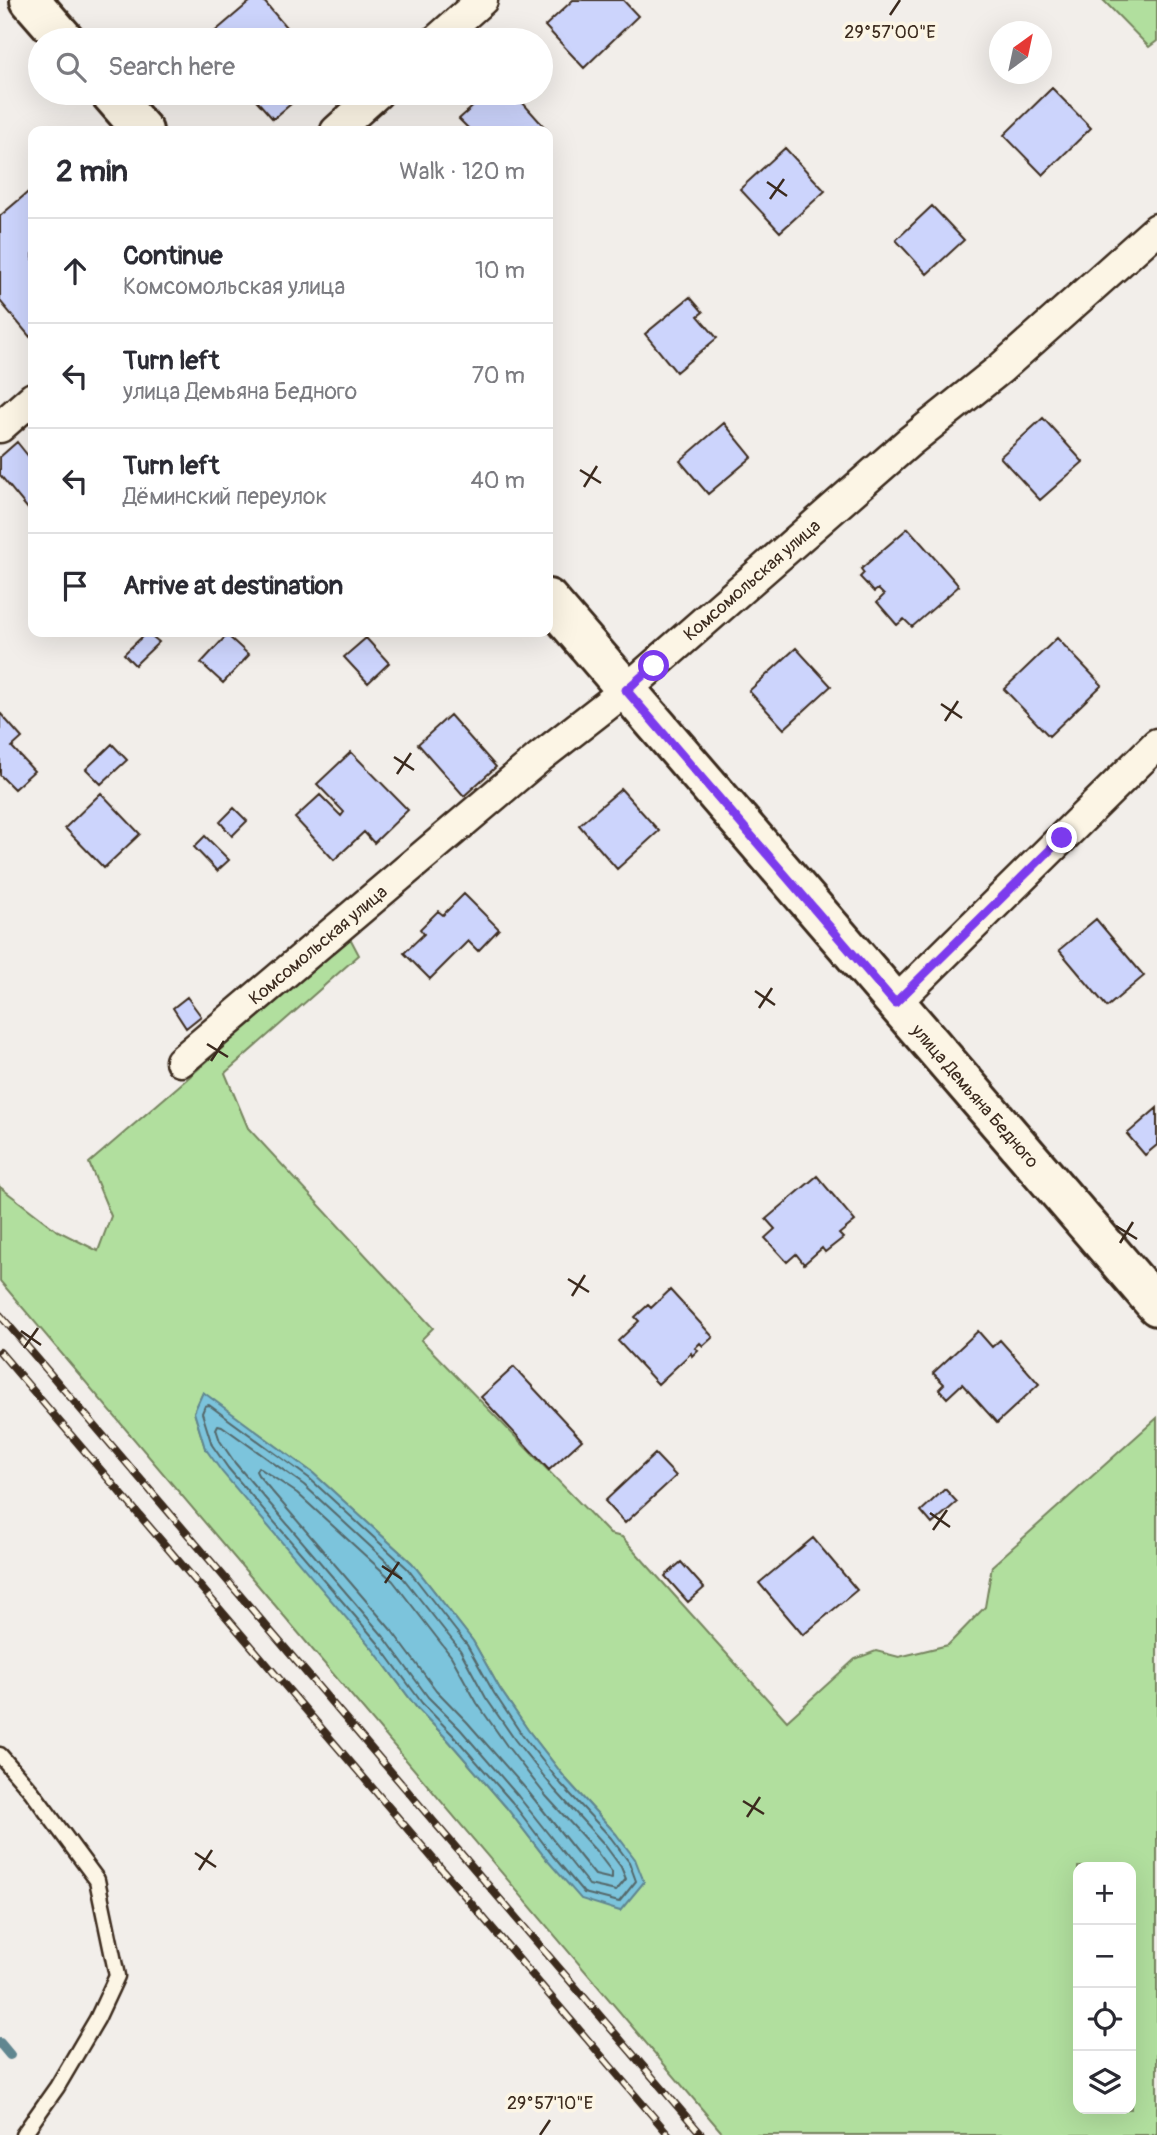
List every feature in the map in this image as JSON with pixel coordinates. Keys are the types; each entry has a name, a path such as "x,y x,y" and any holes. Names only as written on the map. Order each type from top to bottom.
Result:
{"street":[{"path":"30,0 54,28"},
{"path":"450,28 482,0"},
{"path":"120,105 139,126"},
{"path":"341,126 364,105"},
{"name":"Комсомольская улица","path":"181,1061 540,757 626,690 909,442 1000,369 1157,229"},
{"path":"0,428 28,403"},
{"name":"улица Демьяна Бедного","path":"553,605 1157,1306"},
{"path":"895,1003 1157,744"}],"lane":[{"path":"0,1755 97,1880 117,1976 97,2019 57,2087 23,2135"}],"green space":[{"path":"1103,0 1157,0 1157,41 1149,47"},
{"path":"350,938 359,955 225,1073 248,1128 433,1328 421,1340 610,1534 622,1537 787,1721 855,1659 876,1651 899,1657 948,1645 985,1607 992,1566 1157,1418 1157,2135 724,2135 0,1281 0,1187 56,1230 98,1251 111,1216 89,1163 328,954","holes":["203,1393 313,1473 412,1563 473,1641 500,1689 528,1730 566,1779 616,1834 547,1860 506,1807 417,1708 372,1648 205,1448 194,1412"]}],"water":[{"path":"203,1392 313,1473 412,1563 473,1641 500,1689 528,1730 635,1859 644,1882 620,1911 581,1899 506,1807 417,1708 372,1648 222,1472 205,1448 194,1412"}],"building":[{"path":"252,0 263,0 287,28 219,28"},
{"path":"573,0 623,0 638,16 584,68 553,35 553,28 545,26"},
{"path":"1052,88 1091,128 1043,175 1004,135"},
{"path":"261,105 290,105 273,119"},
{"path":"475,105 525,105 544,126 466,126 459,119"},
{"path":"785,148 825,191 780,232 740,189"},
{"path":"28,192 28,335 0,301 0,216"},
{"path":"932,206 964,240 927,274 896,240"},
{"path":"690,297 703,312 698,316 717,338 676,372 645,334"},
{"path":"1043,418 1083,462 1040,500 1000,457"},
{"path":"724,423 752,457 708,494 680,461"},
{"path":"17,442 28,456 28,509 0,475 0,457"},
{"path":"908,528 959,586 912,627 904,619 897,625 877,602 884,595 878,589 874,592 860,577 864,573 861,569"},
{"path":"142,637 153,637 159,642 135,665 124,654"},
{"path":"225,637 229,637 249,655 223,683 201,663"},
{"path":"366,638 389,663 368,683 344,657"},
{"path":"1057,638 1102,685 1049,736 1004,689"},
{"path":"796,648 831,686 784,729 749,691"},
{"path":"0,713 22,738 12,747 34,771 14,789 0,775"},
{"path":"450,715 496,767 464,796 418,744"},
{"path":"112,744 127,760 101,784 86,769"},
{"path":"351,752 408,810 374,843 364,832 334,860 295,818 320,795 341,816 344,812 317,784"},
{"path":"621,789 659,831 617,869 579,825"},
{"path":"101,793 140,834 104,868 65,828"},
{"path":"234,808 247,821 232,836 220,822"},
{"path":"205,836 229,860 217,871 194,847"},
{"path":"464,894 499,929 478,951 468,941 430,979 404,953 424,934 420,929 438,911 443,915"},
{"path":"1096,919 1144,976 1107,1007 1059,950"},
{"path":"187,997 201,1016 186,1028 173,1008"},
{"path":"1157,1108 1157,1145 1145,1155 1127,1134"},
{"path":"817,1176 855,1221 839,1234 843,1238 825,1252 822,1248 804,1264 796,1254 787,1262 765,1238 775,1229 766,1219"},
{"path":"670,1290 713,1337 703,1346 700,1343 692,1356 691,1353 658,1384 618,1341 639,1321 635,1317 648,1305 651,1308"},
{"path":"978,1331 992,1347 1000,1340 1039,1384 997,1423 962,1384 947,1398 939,1389 944,1384 933,1373"},
{"path":"514,1367 582,1440 549,1470 481,1397"},
{"path":"655,1454 676,1476 625,1523 605,1501"},
{"path":"945,1489 957,1502 932,1524 921,1511"},
{"path":"813,1538 857,1590 803,1635 759,1583"},
{"path":"681,1562 704,1588 688,1602 665,1576"}],"waterway":[{"path":"0,2043 10,2055"}],"railway":[{"path":"0,1315 702,2135"},
{"path":"0,1352 669,2135"}],"route":[{"path":"654,666 626,690 895,1003 1062,838"}]}
